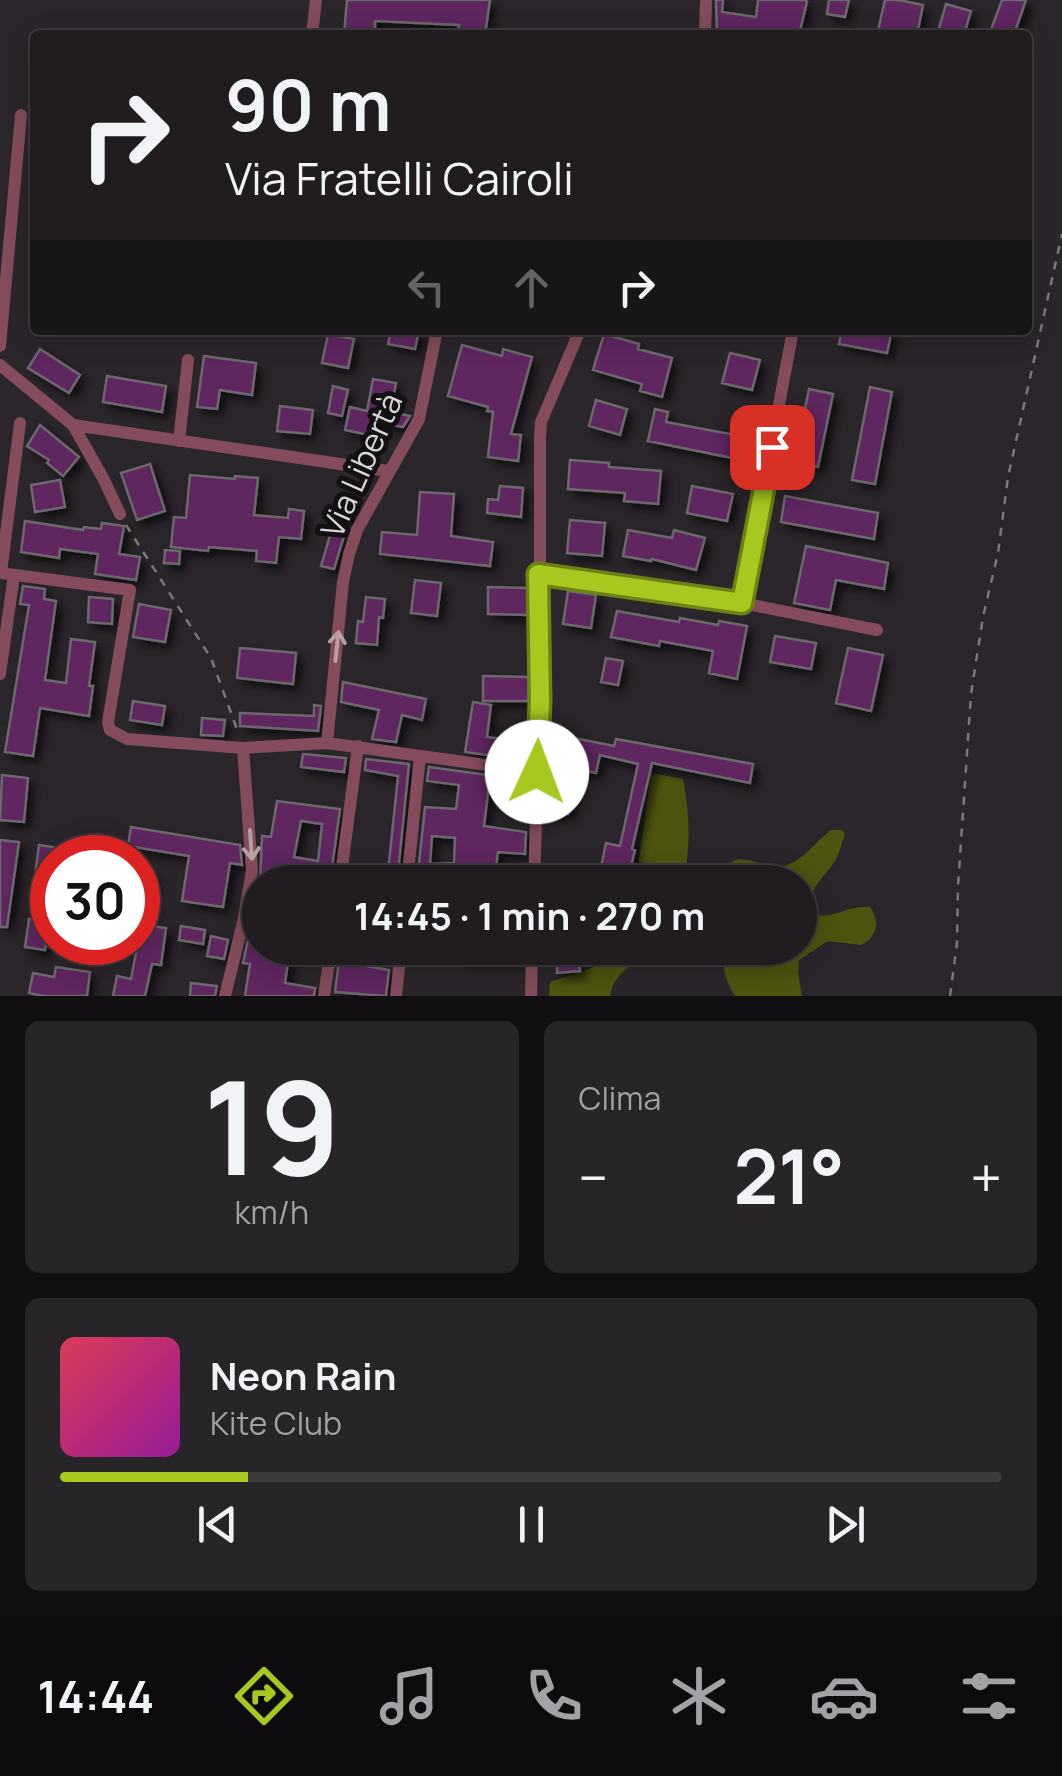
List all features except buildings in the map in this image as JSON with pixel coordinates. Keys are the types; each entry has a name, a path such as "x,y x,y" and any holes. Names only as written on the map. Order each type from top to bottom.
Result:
{"street":[{"path":"313,30 316,0"},
{"path":"705,30 706,0"},
{"path":"0,346 22,116"},
{"name":"Via Libertà","path":"326,743 349,554 357,530 418,419 436,335"},
{"path":"534,865 540,701 541,422 578,335"},
{"path":"742,603 792,335"},
{"path":"178,441 188,360"},
{"path":"0,365 73,426 120,514"},
{"path":"0,674 20,423"},
{"path":"73,426 388,471"},
{"path":"5,574 130,590 108,722 110,730 126,739 243,748 326,743 537,772"},
{"path":"538,574 742,603 878,630"},
{"path":"342,865 358,746"},
{"path":"225,996 252,870 243,748"},
{"path":"409,865 420,756"},
{"path":"324,996 329,965"},
{"path":"396,996 399,965"},
{"path":"531,996 532,965"}],"path":[{"path":"950,996 957,944 971,694 1008,476 1062,234"},
{"path":"120,514 211,658 243,748"}],"green space":[{"path":"651,773 683,779 689,831 686,865 638,865"},
{"path":"831,830 842,830 845,834 836,859 817,885 817,865 787,865"},
{"path":"740,859 767,865 729,865"},
{"path":"870,907 876,923 867,942 861,945 828,941 817,948 817,915"},
{"path":"600,965 632,965 616,980 610,996 549,996 550,982"},
{"path":"724,965 799,965 802,996 735,996"}],"route":[{"path":"537,772 538,574 742,603 772,447"}]}
